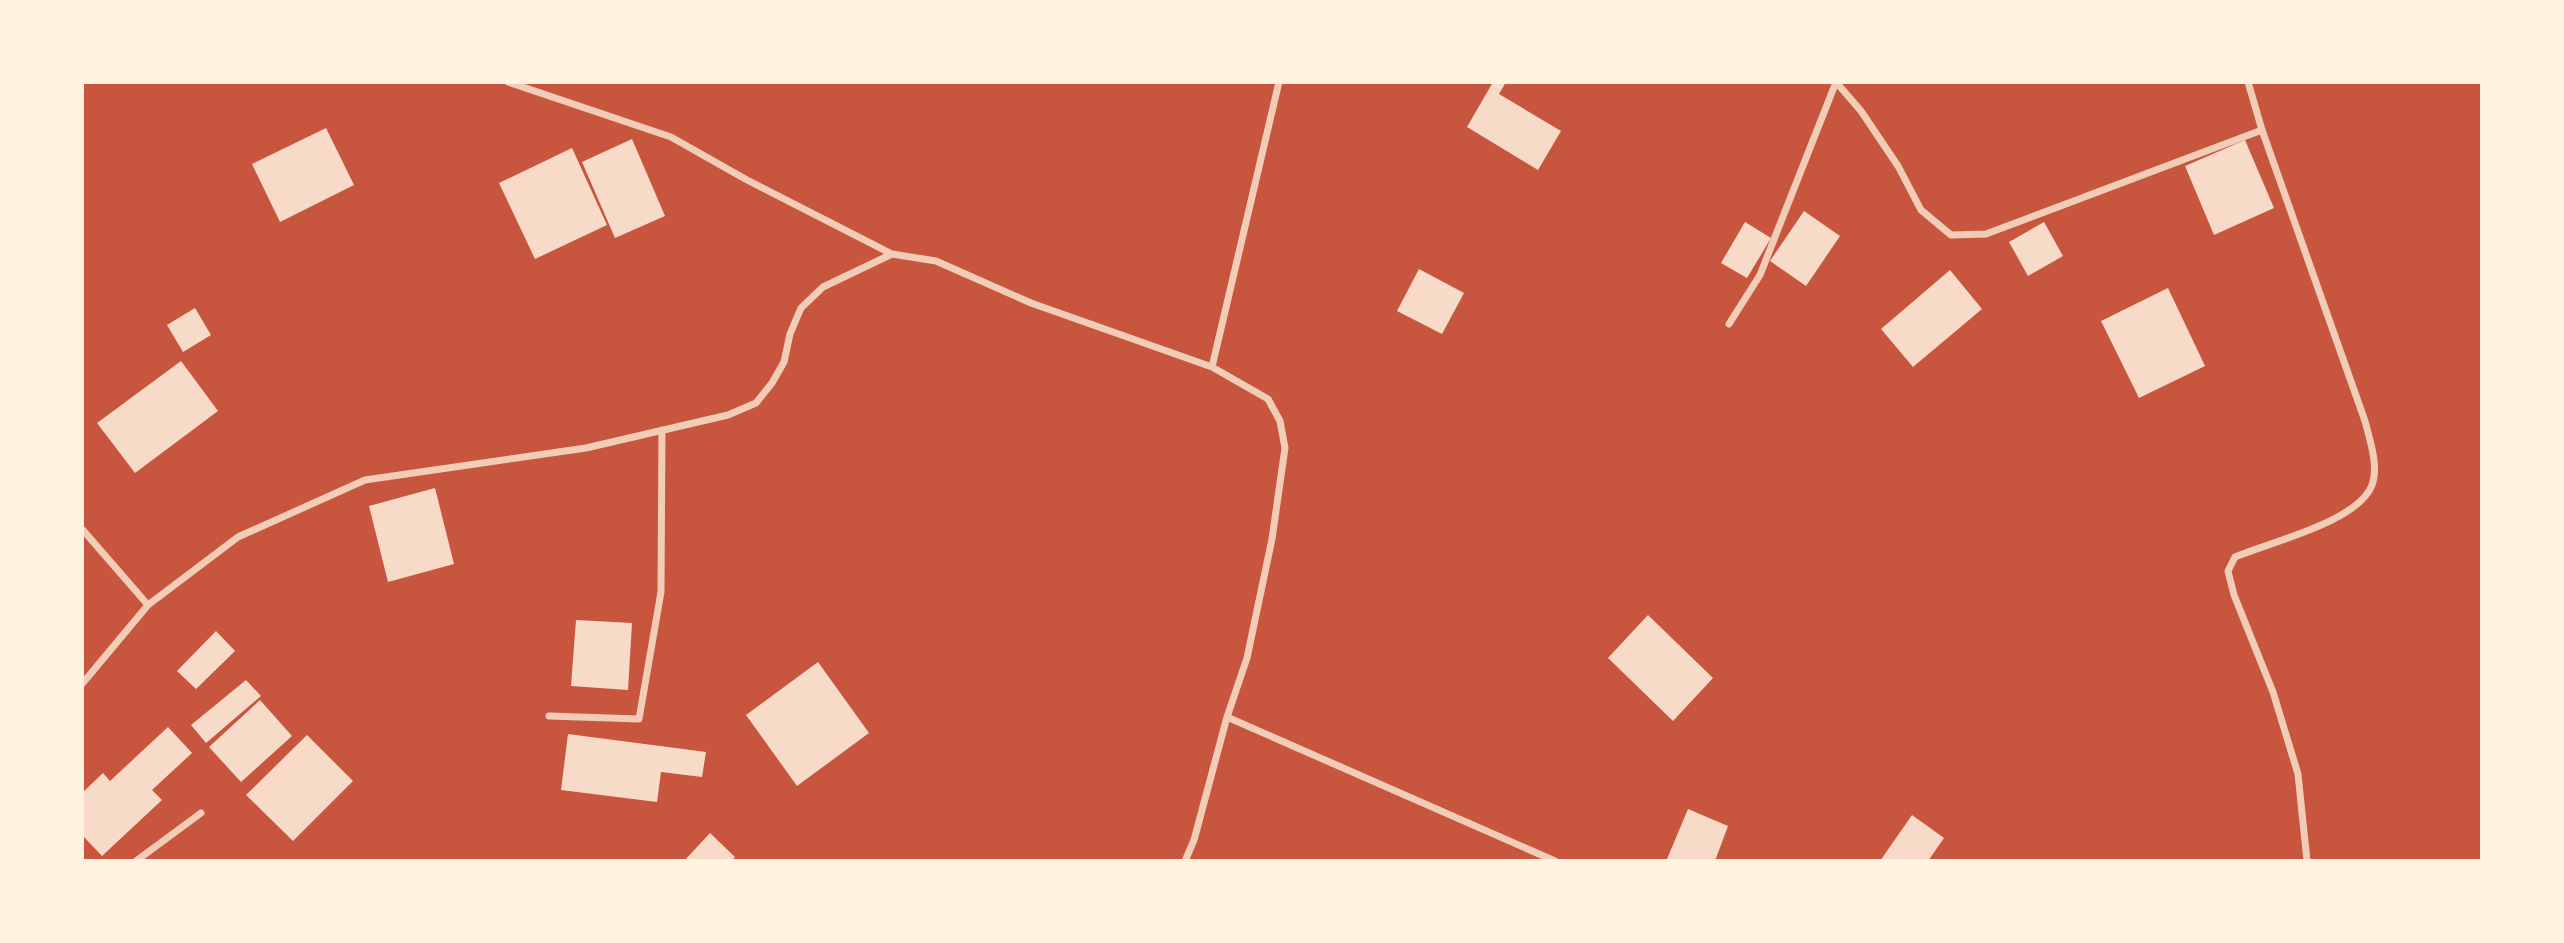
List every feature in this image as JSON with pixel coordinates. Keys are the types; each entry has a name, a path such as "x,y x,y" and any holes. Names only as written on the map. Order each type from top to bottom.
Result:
{"street":[{"path":"508,82 671,137 747,180 892,254 936,261 1031,303 1212,367 1268,398 1280,421 1285,448 1267,566 1247,658 1227,718 1194,840 1185,861"},
{"path":"1212,367 1279,82"},
{"path":"1729,324 1760,275 1836,82 1861,111 1898,166 1921,210 1951,235 1986,234 2262,130"},
{"path":"2248,82 2262,130 2365,421 2374,460 2373,484 2362,501 2343,514 2235,557 2228,571 2234,595 2273,692 2298,774 2307,861"},
{"path":"82,684 148,606 238,537 365,481 586,448 728,415 755,403 772,383 784,362 790,334 800,308 823,287 892,254"},
{"path":"549,716 639,719 662,592 662,430"},
{"path":"82,528 148,606"},
{"path":"1227,718 1555,861"},
{"path":"136,861 201,813"}],"building":[{"path":"1493,82 1506,82 1499,94 1561,131 1538,170 1467,127"},
{"path":"326,128 354,185 280,222 252,164"},
{"path":"632,139 665,216 615,238 582,162"},
{"path":"2245,140 2274,208 2214,235 2185,166"},
{"path":"572,148 607,225 535,259 499,183"},
{"path":"1804,211 1840,236 1806,286 1770,261"},
{"path":"1745,222 1771,238 1747,278 1721,263"},
{"path":"2044,222 2063,256 2028,276 2009,242"},
{"path":"1419,269 1464,293 1442,334 1397,311"},
{"path":"1950,270 1982,309 1913,367 1881,329"},
{"path":"2168,288 2205,366 2139,398 2101,321"},
{"path":"195,308 211,335 183,352 167,325"},
{"path":"181,361 218,411 135,473 97,423"},
{"path":"435,488 454,564 388,582 369,506"},
{"path":"1648,615 1713,678 1673,721 1608,658"},
{"path":"576,620 632,623 628,690 571,686"},
{"path":"216,631 235,651 196,689 177,671"},
{"path":"818,662 869,733 797,786 746,715"},
{"path":"246,680 261,696 206,743 191,725"},
{"path":"260,700 292,736 241,782 209,747"},
{"path":"168,727 192,753 152,790 162,800 102,856 82,835 82,793 103,773 110,781"},
{"path":"568,734 706,752 702,777 661,772 657,802 561,790"},
{"path":"307,735 353,781 293,841 246,795"},
{"path":"1688,809 1728,826 1715,861 1667,859"},
{"path":"1912,815 1944,838 1928,861 1880,861"},
{"path":"710,833 735,857 731,861 684,861"}]}
